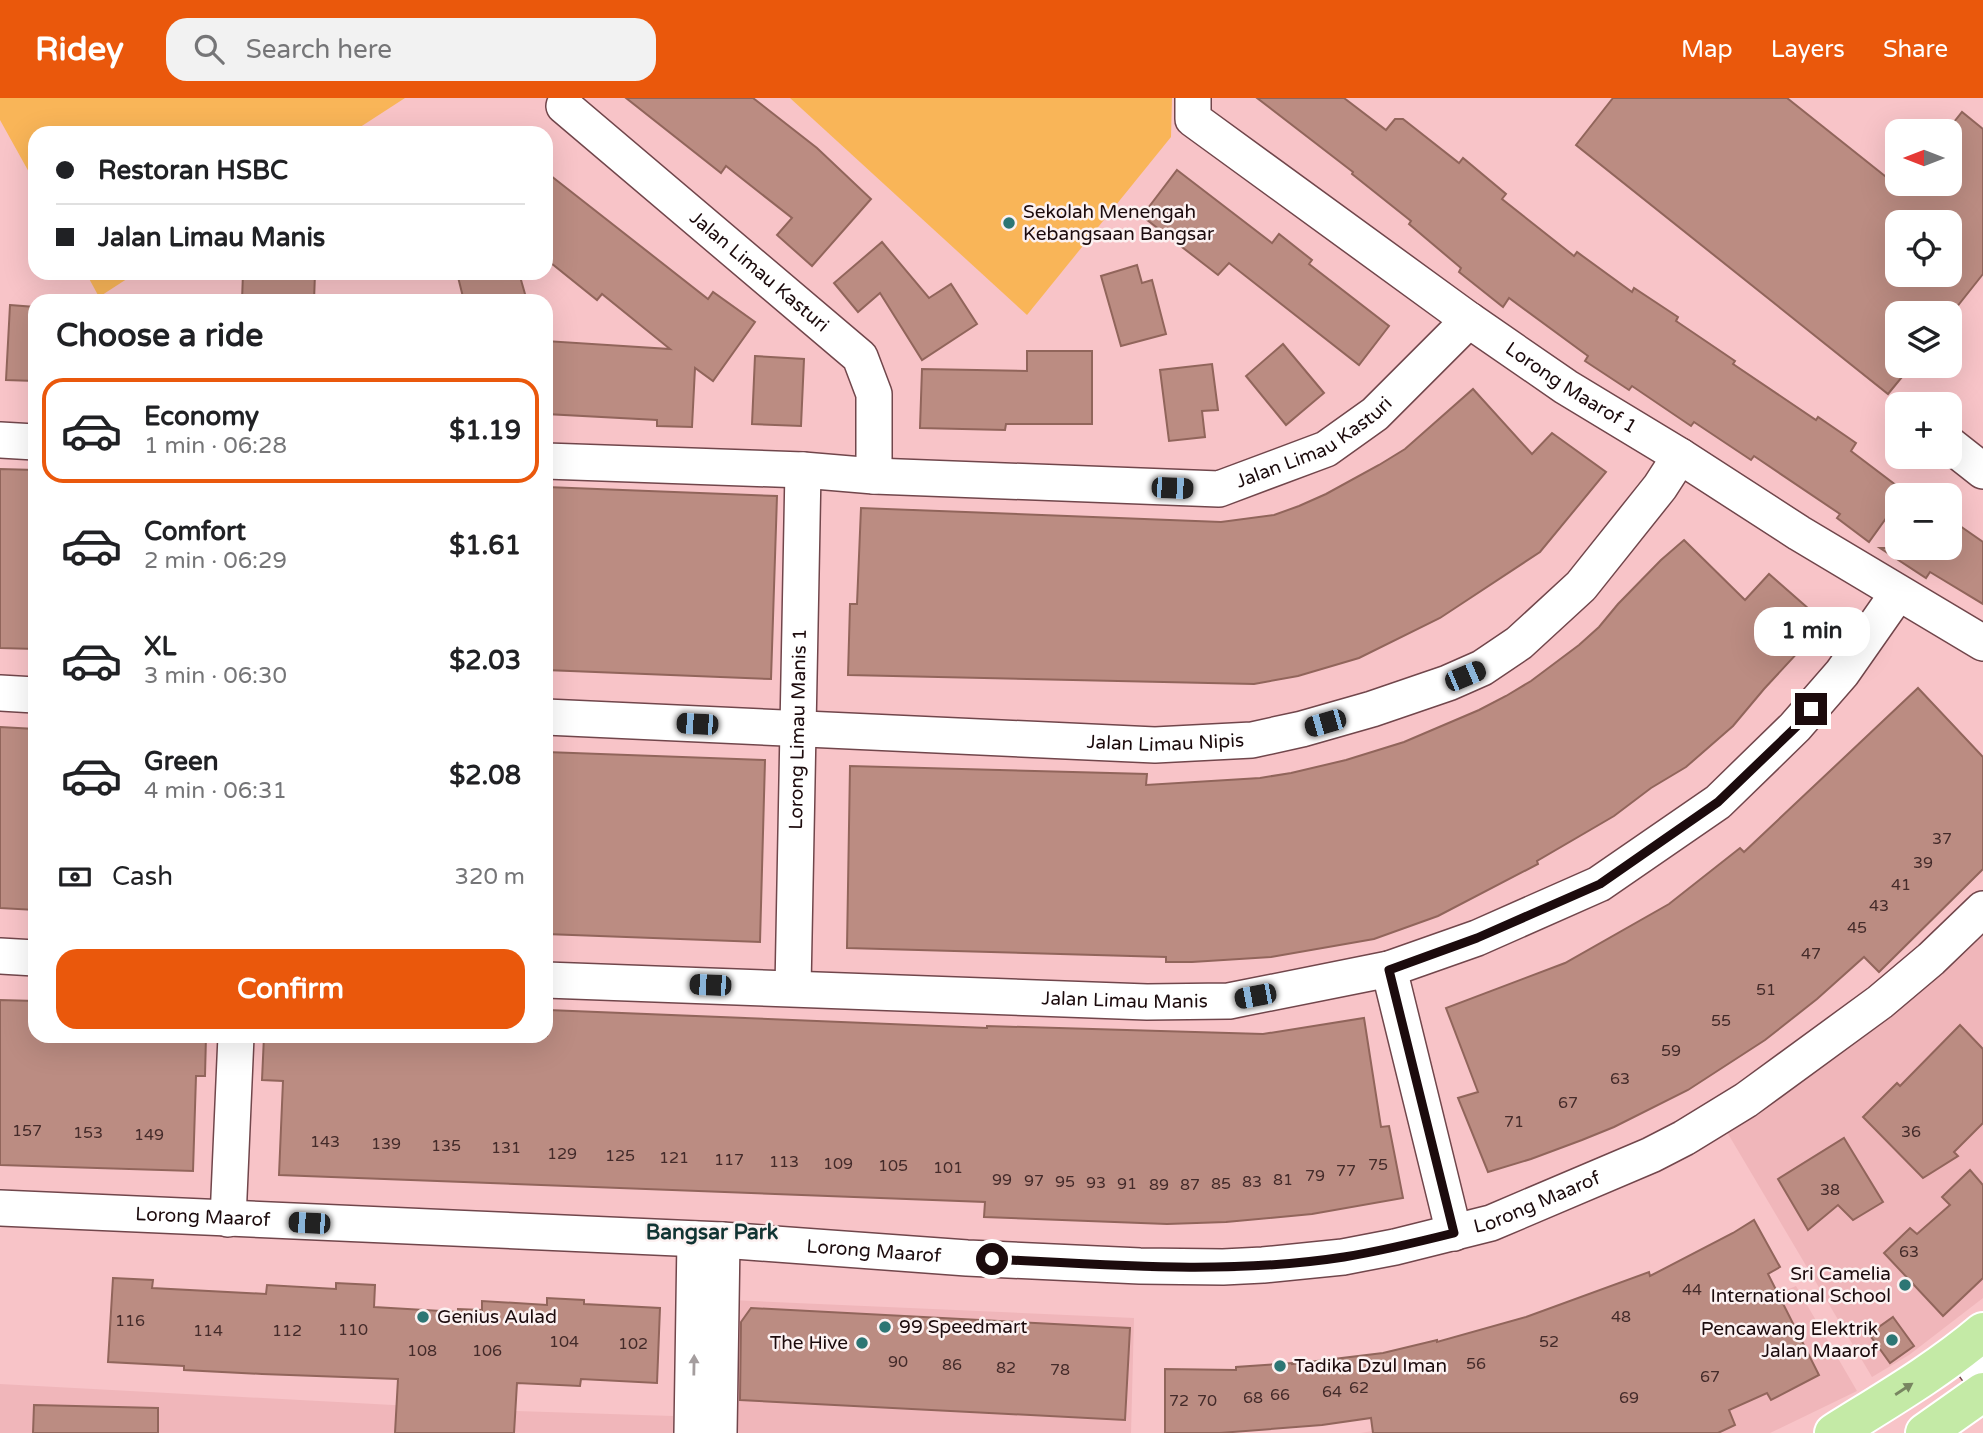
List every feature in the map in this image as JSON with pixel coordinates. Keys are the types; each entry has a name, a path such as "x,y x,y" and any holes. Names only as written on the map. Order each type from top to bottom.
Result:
{"main road":[{"path":"1834,1433 1976,1353"},
{"path":"1925,1433 1983,1392"}],"street":[{"name":"Lorong Maarof 1","path":"1193,98 1193,119 1469,320 1566,387 1799,533 1983,643"},
{"name":"Jalan Limau Kasturi","path":"564,106 860,357 874,394 874,477"},
{"name":"Jalan Limau Kasturi","path":"553,461 803,470 874,477 1219,489 1326,449 1376,414 1469,320"},
{"path":"0,440 28,442"},
{"path":"1962,454 1983,471"},
{"name":"Jalan Limau Nipis","path":"553,717 1155,745 1252,740 1302,729 1448,683 1482,668 1519,643 1581,586 1660,487 1680,456"},
{"name":"Lorong Limau Manis 1","path":"793,988 803,470"},
{"name":"Jalan Limau Manis","path":"553,980 1147,1002 1229,1001 1389,970 1477,938 1600,884 1718,802 1796,727 1842,673 1898,593"},
{"path":"0,693 28,695"},
{"name":"Lorong Maarof","path":"0,1208 709,1240 967,1258 1140,1266 1223,1267 1343,1257 1491,1223 1651,1155 1684,1138 1788,1071 1880,1002 1931,959 1983,909"},
{"path":"0,956 28,958"},
{"path":"1389,970 1454,1233"},
{"path":"228,1219 236,1043"},
{"path":"692,1433 708,1291 709,1240"},
{"path":"708,1291 719,1433"}],"shaded area":[{"path":"0,98 405,98 362,126 28,126 28,170 0,120"},
{"name":"Sekolah Menengah Kebangsaan Bangsar","path":"790,98 1172,98 1171,137 1027,315"},
{"path":"90,280 125,280 104,294 97,294"},
{"path":"1983,921 1983,1298 1909,1355 1872,1377 1724,1127"},
{"path":"1796,1286 1857,1391 1770,1433 1360,1433 1455,1418 1629,1357"},
{"path":"731,1300 1134,1318 1131,1433 728,1433"},
{"path":"0,1384 486,1410 673,1416 673,1433 0,1433"}],"building":[{"path":"626,98 753,98 817,148 871,199 812,266 777,235 792,218 726,166 721,173"},
{"path":"1257,98 1344,98 1386,130 1395,119 1403,119 1459,163 1463,158 1506,194 1502,199 1574,256 1577,252 1632,292 1634,288 1678,317 1676,321 1735,361 1733,364 1816,420 1818,417 1856,443 1851,451 1893,483 1885,483 1885,520 1869,542 1837,518 1840,514 1754,456 1751,460 1694,422 1691,426 1632,386 1629,390 1585,361 1588,356 1509,298 1503,307 1459,272 1461,268 1409,224 1411,221 1352,174 1353,172"},
{"path":"1613,98 1787,98 1885,176 1885,196 1962,196 1962,119 1956,119 1962,112 1983,129 1983,274 1962,301 1885,301 1885,378 1901,378 1890,392 1885,392 1576,145"},
{"path":"1177,170 1272,243 1279,234 1312,260 1309,264 1389,326 1359,365 1229,263 1218,275 1142,216"},
{"path":"553,177 708,299 713,292 755,322 713,381 695,368 692,427 657,426 657,420 553,414 553,341 670,349 602,294 597,300 553,265"},
{"path":"882,242 929,298 951,284 977,324 922,360 880,293 858,312 834,283"},
{"path":"1137,265 1142,283 1152,280 1166,334 1121,346 1101,276"},
{"path":"243,280 315,280 314,294 242,294"},
{"path":"459,280 521,280 525,294 462,294"},
{"path":"10,305 28,306 28,381 6,380"},
{"path":"1283,344 1324,393 1286,425 1246,376"},
{"path":"1027,351 1092,351 1092,424 1006,424 1005,430 920,428 922,369 1027,371"},
{"path":"755,356 804,359 801,426 752,424"},
{"path":"1212,364 1218,410 1202,411 1205,437 1169,441 1160,370"},
{"path":"1473,389 1532,454 1552,433 1606,472 1540,552 1440,618 1359,658 1298,676 1254,684 848,675 850,604 857,604 861,508 1221,522 1274,515 1326,494 1405,449"},
{"path":"0,469 28,470 28,649 0,648"},
{"path":"553,487 777,496 771,679 553,670"},
{"path":"1962,527 1983,542 1983,604 1930,572 1926,578 1898,560 1962,560"},
{"path":"1684,540 1745,600 1769,574 1825,623 1733,726 1686,767 1651,788 1614,816 1537,861 1538,864 1438,916 1374,939 1271,957 1192,962 1166,962 1166,957 847,948 850,766 1147,774 1146,785 1260,778 1346,760 1404,742 1479,710 1531,681 1599,627 1618,604"},
{"path":"1918,688 1983,757 1983,869 1879,972 1864,957 1765,1040 1688,1090 1614,1127 1531,1159 1488,1172 1458,1098 1478,1092 1446,1008 1565,963 1669,904 1740,848 1744,852"},
{"path":"0,727 28,729 28,910 0,908"},
{"path":"553,752 765,760 760,942 553,934"},
{"path":"0,1000 28,1001 28,1043 206,1043 205,1076 196,1076 193,1171 0,1165"},
{"path":"553,1010 987,1028 1263,1034 1364,1018 1381,1127 1389,1126 1403,1198 1312,1214 1167,1224 984,1217 985,1202 279,1175 283,1081 262,1080 264,1043 553,1043"},
{"path":"1960,1025 1983,1049 1983,1123 1954,1152 1958,1156 1923,1178 1863,1117 1897,1083 1900,1086"},
{"path":"1844,1138 1883,1202 1853,1220 1838,1205 1808,1230 1778,1179"},
{"path":"1970,1170 1983,1185 1983,1278 1943,1316 1884,1253 1910,1228 1917,1234 1950,1205 1942,1197"},
{"path":"1754,1220 1780,1267 1768,1274 1819,1375 1771,1400 1767,1393 1729,1410 1735,1425 1718,1433 1373,1433 1371,1418 1322,1425 1220,1433 1165,1433 1165,1369 1236,1370 1236,1367 1292,1364 1383,1353 1437,1342 1526,1317 1649,1272 1650,1276"},
{"path":"113,1278 153,1280 152,1288 266,1294 267,1285 336,1289 336,1283 375,1285 374,1307 458,1312 458,1309 482,1310 482,1301 547,1305 547,1298 584,1300 584,1304 660,1308 657,1383 581,1379 580,1386 517,1383 514,1433 395,1433 398,1379 184,1370 184,1366 108,1362"},
{"path":"751,1308 1130,1328 1125,1420 740,1400 741,1322"},
{"name":"Pencawang Elektrik Jalan Maarof","path":"1893,1317 1914,1346 1890,1363 1869,1334"},
{"path":"34,1405 158,1408 158,1433 33,1433"}],"place":[{"name":"Sekolah Menengah Kebangsaan Bangsar","path":"1009,223"},
{"name":"Sri Camelia International School","path":"1905,1285"},
{"name":"Genius Aulad","path":"423,1317"},
{"name":"99 Speedmart","path":"885,1327"},
{"name":"Pencawang Elektrik Jalan Maarof","path":"1892,1340"},
{"name":"The Hive","path":"862,1343"},
{"name":"Tadika Dzul Iman","path":"1280,1366"}],"district":[{"name":"Bangsar Park","path":"712,1232"}],"route":[{"path":"992,1259 1140,1266 1263,1265 1343,1257 1454,1233 1389,970 1477,938 1600,884 1718,802 1796,727 1811,709"}]}
